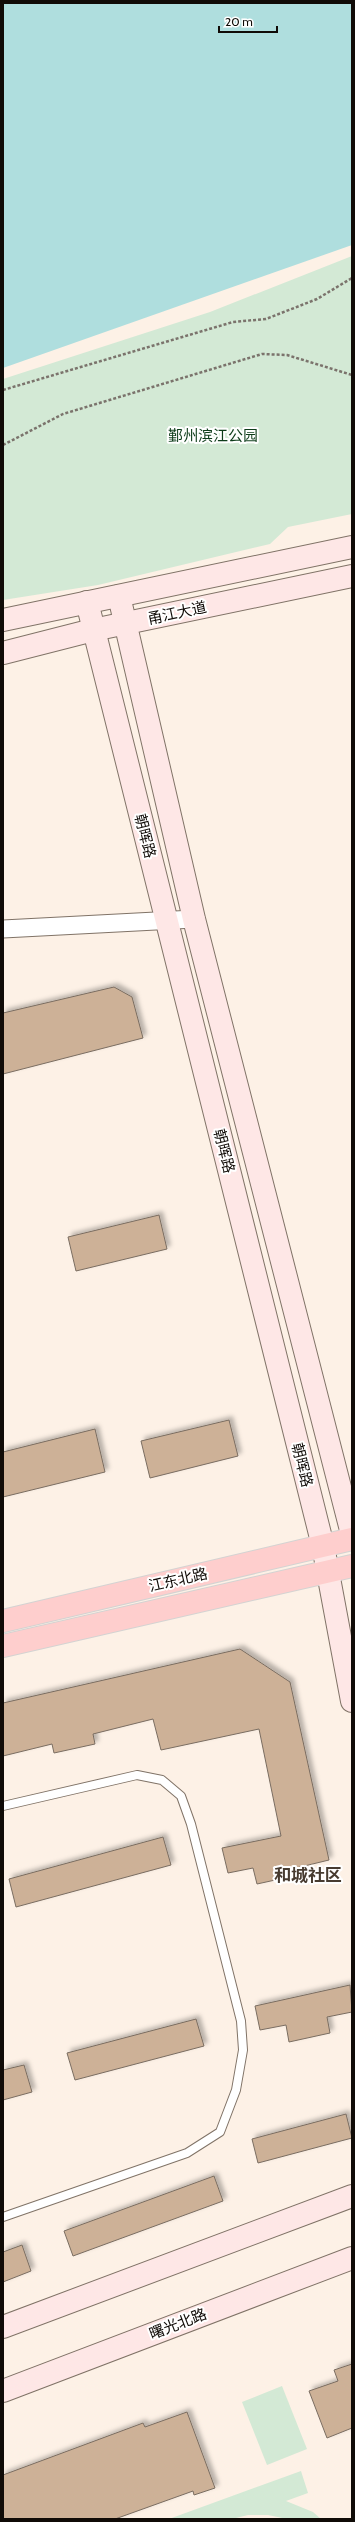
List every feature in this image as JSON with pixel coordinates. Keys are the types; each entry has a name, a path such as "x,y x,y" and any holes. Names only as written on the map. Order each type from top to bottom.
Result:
{"main road":[{"name":"甬江大道","path":"3,620 352,547"},
{"name":"甬江大道","path":"3,653 92,630 352,576"},
{"name":"朝晖路","path":"119,596 194,919 352,1534"},
{"name":"朝晖路","path":"87,602 92,630 322,1546 352,1701"},
{"name":"江东北路","path":"3,1621 352,1539"},
{"name":"江东北路","path":"3,1646 352,1566"},
{"path":"3,2327 352,2196"},
{"name":"曙光北路","path":"3,2391 352,2258"}],"street":[{"path":"3,929 194,919"}],"lane":[{"path":"3,1806 138,1775 162,1780 181,1796 191,1824 241,2021 243,2050 236,2090 220,2132 187,2153 3,2217"}],"path":[{"path":"3,390 233,322 266,319 318,299 352,278"},
{"path":"3,445 63,414 262,354 287,355 352,375"}],"green space":[{"name":"鄞州滨江公园","path":"352,256 352,514 288,527 270,544 98,585 3,600 3,379 210,312"},
{"path":"282,2386 307,2449 267,2465 242,2402"},
{"path":"301,2471 308,2493 286,2501 313,2512 321,2519 287,2519 268,2515 248,2515 232,2519 169,2519"}],"water":[{"path":"3,3 352,3 352,245 3,368"}],"building":[{"path":"114,987 132,997 143,1038 3,1074 3,1013"},
{"path":"159,1215 167,1249 76,1271 68,1237"},
{"path":"229,1420 238,1456 150,1478 141,1441"},
{"path":"95,1429 105,1472 3,1497 3,1452"},
{"path":"240,1649 290,1682 329,1860 296,1868 298,1875 257,1884 253,1868 228,1873 222,1848 281,1836 259,1729 161,1750 153,1719 93,1734 95,1744 54,1753 52,1744 3,1756 3,1703"},
{"path":"163,1837 171,1865 16,1907 9,1879"},
{"path":"350,1985 352,2012 327,2017 330,2033 289,2042 286,2025 260,2030 255,2006"},
{"path":"196,2019 204,2046 75,2080 67,2053"},
{"path":"24,2065 32,2092 3,2100 3,2070"},
{"path":"346,2114 352,2138 258,2163 252,2139"},
{"path":"214,2176 223,2201 73,2256 64,2231"},
{"path":"22,2245 31,2271 3,2282 3,2252"},
{"path":"352,2364 352,2428 327,2438 309,2391 338,2381 334,2370"},
{"path":"187,2412 215,2488 194,2495 193,2491 115,2519 3,2519 3,2475 143,2423 145,2427"}],"district":[{"name":"和城社区","path":"308,1875"}]}
